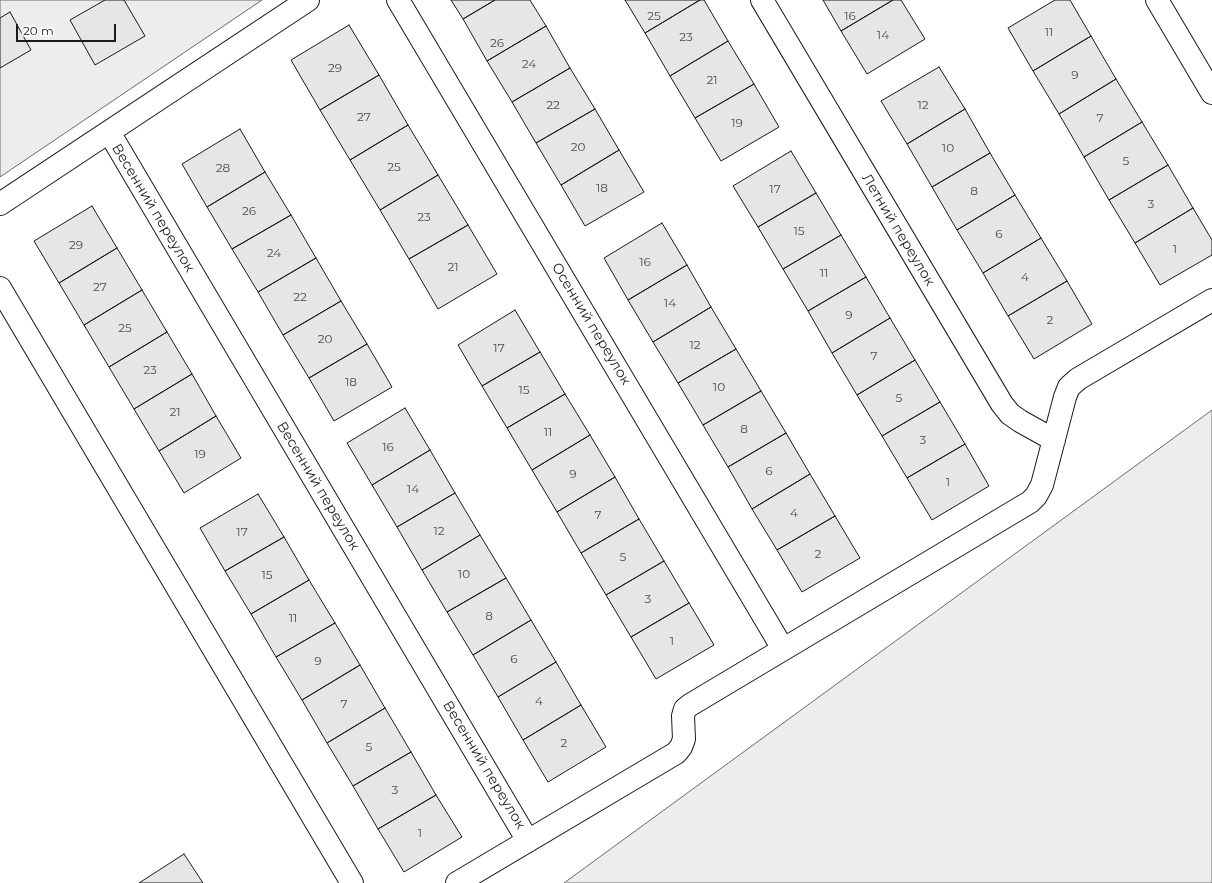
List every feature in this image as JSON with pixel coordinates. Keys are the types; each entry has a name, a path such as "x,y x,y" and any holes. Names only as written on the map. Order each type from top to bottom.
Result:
{"street":[{"path":"0,204 308,0"},
{"name":"Осенний переулок","path":"398,0 783,649"},
{"name":"Летний переулок","path":"762,0 1002,404 1010,414 1020,421 1054,440"},
{"path":"1162,2 1212,93"},
{"name":"Весенний переулок","path":"108,132 528,841"},
{"path":"0,288 352,883"},
{"path":"457,883 676,753 681,747 684,739 685,709 690,704 1030,502 1036,496 1042,485 1065,397 1069,387 1078,379 1212,300"}],"shaded area":[{"path":"0,0 262,0 0,177"},
{"path":"1212,410 1212,883 564,883"}],"building":[{"path":"105,0 124,0 145,36 95,65 70,20"},
{"path":"451,0 495,0 463,19"},
{"path":"495,0 530,0 546,26 487,61 463,19"},
{"path":"625,0 700,0 645,33"},
{"path":"700,0 704,0 728,41 670,76 645,33"},
{"path":"823,0 893,0 841,31"},
{"path":"893,0 901,0 925,39 867,74 841,31"},
{"path":"1055,0 1070,0 1091,36 1033,71 1008,28"},
{"path":"10,12 31,50 0,68 0,18"},
{"path":"349,25 379,75 320,110 291,60"},
{"path":"546,26 570,68 512,102 487,61"},
{"path":"1091,36 1116,79 1059,114 1033,71"},
{"path":"728,41 754,84 695,118 670,76"},
{"path":"939,67 965,109 907,144 881,101"},
{"path":"570,68 595,109 536,143 512,102"},
{"path":"379,75 408,125 350,160 320,110"},
{"path":"1116,79 1142,122 1084,157 1059,114"},
{"path":"754,84 779,127 721,161 695,118"},
{"path":"595,109 619,150 561,185 536,143"},
{"path":"965,109 990,153 932,187 907,144"},
{"path":"1142,122 1168,165 1109,200 1084,157"},
{"path":"408,125 438,175 380,210 350,160"},
{"path":"240,129 265,172 207,207 182,164"},
{"path":"619,150 644,192 585,226 561,185"},
{"path":"791,151 816,193 758,227 733,186"},
{"path":"990,153 1015,195 957,230 932,187"},
{"path":"1168,165 1193,208 1135,243 1109,200"},
{"path":"265,172 291,215 232,249 207,207"},
{"path":"438,175 468,225 409,259 380,210"},
{"path":"816,193 841,235 783,269 758,227"},
{"path":"1015,195 1041,238 983,273 957,230"},
{"path":"92,206 117,248 59,283 34,241"},
{"path":"1193,208 1212,240 1212,255 1160,285 1135,243"},
{"path":"291,215 316,258 258,292 232,249"},
{"path":"662,223 687,265 628,300 604,258"},
{"path":"468,225 497,274 438,309 409,259"},
{"path":"841,235 866,277 808,311 783,269"},
{"path":"1041,238 1067,281 1008,316 983,273"},
{"path":"117,248 142,290 84,325 59,283"},
{"path":"316,258 341,301 283,335 258,292"},
{"path":"687,265 711,307 653,342 628,300"},
{"path":"866,277 890,318 832,353 808,311"},
{"path":"1067,281 1092,324 1034,359 1008,316"},
{"path":"142,290 167,332 109,367 84,325"},
{"path":"341,301 367,344 309,378 283,335"},
{"path":"711,307 736,349 678,383 653,342"},
{"path":"515,310 540,352 482,386 458,345"},
{"path":"890,318 915,360 857,395 832,353"},
{"path":"167,332 192,374 134,409 109,367"},
{"path":"367,344 392,387 334,421 309,378"},
{"path":"736,349 761,391 703,425 678,383"},
{"path":"540,352 565,394 507,428 482,386"},
{"path":"915,360 940,402 882,436 857,395"},
{"path":"192,374 216,416 159,451 134,409"},
{"path":"761,391 786,433 728,467 703,425"},
{"path":"565,394 590,435 532,470 507,428"},
{"path":"940,402 965,444 907,478 882,436"},
{"path":"405,408 430,450 372,485 347,443"},
{"path":"216,416 241,458 184,493 159,451"},
{"path":"786,433 810,474 752,509 728,467"},
{"path":"590,435 615,477 557,512 532,470"},
{"path":"965,444 989,486 932,520 907,478"},
{"path":"430,450 455,493 397,527 372,485"},
{"path":"810,474 835,516 777,550 752,509"},
{"path":"615,477 639,519 581,553 557,512"},
{"path":"455,493 480,535 422,570 397,527"},
{"path":"258,494 284,537 225,571 200,528"},
{"path":"835,516 860,558 802,592 777,550"},
{"path":"639,519 664,561 606,595 581,553"},
{"path":"480,535 506,578 447,612 422,570"},
{"path":"284,537 309,580 251,614 225,571"},
{"path":"664,561 689,603 631,637 606,595"},
{"path":"506,578 531,620 473,655 447,612"},
{"path":"309,580 335,623 276,657 251,614"},
{"path":"689,603 714,645 656,679 631,637"},
{"path":"531,620 556,662 498,697 473,655"},
{"path":"335,623 360,665 302,700 276,657"},
{"path":"556,662 581,705 523,740 498,697"},
{"path":"360,665 385,708 327,743 302,700"},
{"path":"581,705 606,747 548,782 523,740"},
{"path":"385,708 411,752 353,786 327,743"},
{"path":"411,752 436,795 378,829 353,786"},
{"path":"436,795 462,837 404,872 378,829"},
{"path":"184,854 203,883 139,883"}]}
